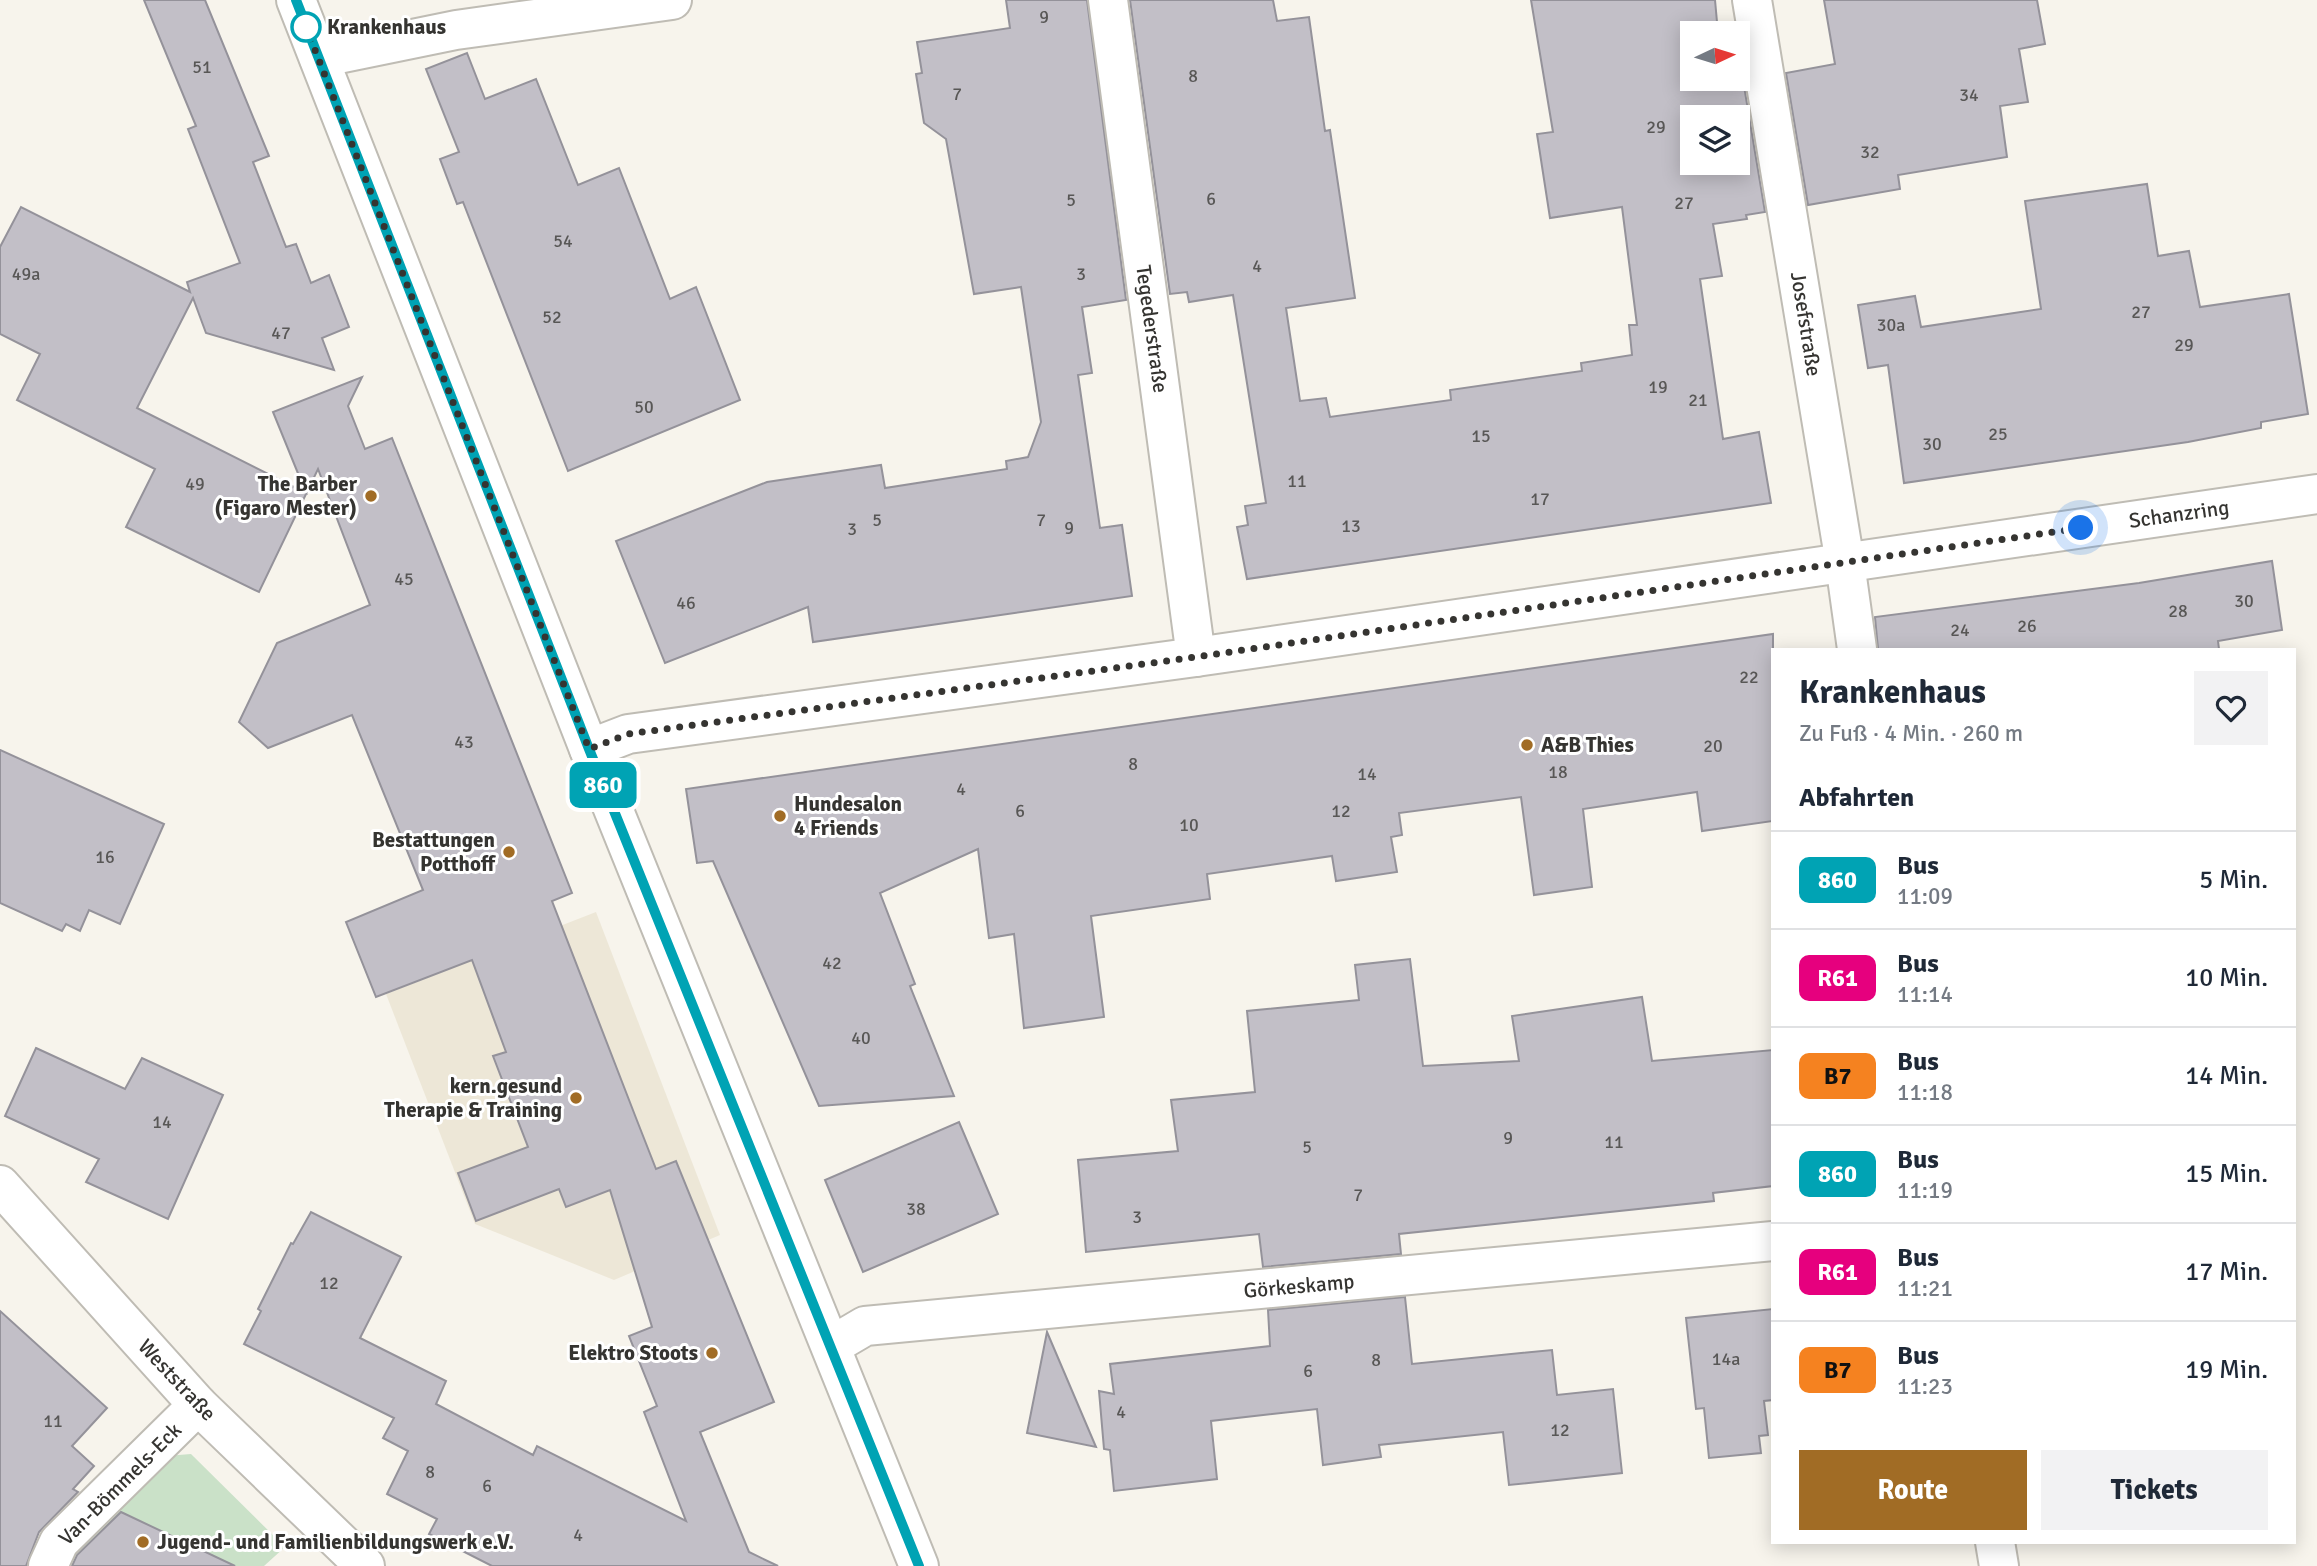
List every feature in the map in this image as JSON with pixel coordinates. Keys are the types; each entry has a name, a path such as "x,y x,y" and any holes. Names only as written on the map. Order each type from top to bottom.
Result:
{"street":[{"path":"296,0 589,749 919,1566"},
{"path":"319,58 456,30 672,0"},
{"name":"Tegederstraße","path":"1108,0 1196,657"},
{"name":"Josefstraße","path":"1752,0 1857,648"},
{"name":"Schanzring","path":"589,749 628,734 1196,657 2317,494"},
{"name":"Weststraße","path":"0,1185 198,1405 365,1566"},
{"name":"Görkeskamp","path":"831,1346 865,1326 1771,1241"},
{"name":"Van-Bömmels-Eck","path":"48,1566 60,1542 198,1405"},
{"path":"1995,1544 1999,1566"}],"shaded area":[{"path":"596,912 720,1235 614,1280 475,1224 386,994"}],"green space":[{"path":"191,1454 285,1547 264,1566 66,1566 166,1456"}],"building":[{"path":"144,0 205,0 269,156 253,162 286,247 296,244 311,283 329,275 349,327 322,338 334,370 206,333 193,298 137,408 306,493 273,412 362,377 348,406 365,449 392,438 572,893 552,901 656,1169 676,1161 774,1402 700,1432 749,1552 778,1566 492,1566 429,1534 437,1519 387,1494 408,1451 383,1438 394,1418 244,1344 291,1243 293,1244 311,1212 401,1257 360,1338 446,1381 436,1404 533,1455 537,1446 686,1521 644,1412 657,1406 629,1336 652,1327 610,1190 566,1207 559,1189 476,1221 458,1173 528,1147 493,1056 506,1052 472,960 376,997 346,922 423,890 352,715 268,748 239,722 277,643 370,605 318,469 259,592 126,527 155,469 17,400 40,354 0,334 0,247 21,207 190,292 187,282 240,263 188,129 196,126"},
{"path":"1006,0 1087,0 1126,300 1082,307 1092,373 1078,375 1100,528 1122,525 1132,596 813,642 808,607 665,663 616,541 767,482 881,465 885,488 1007,469 1006,461 1028,457 1041,422 1021,287 974,294 946,139 924,123 916,74 922,73 917,42 1010,28"},
{"path":"1130,0 1273,0 1277,21 1309,17 1325,131 1330,130 1355,298 1286,308 1300,401 1326,398 1330,417 1451,400 1450,390 1582,371 1581,363 1632,355 1629,325 1637,325 1622,207 1550,218 1537,134 1553,132 1531,0 1715,0 1717,21 1680,21 1680,91 1745,91 1747,105 1680,105 1680,175 1750,175 1750,122 1765,212 1746,215 1747,219 1713,224 1722,276 1700,279 1723,439 1759,432 1771,503 1247,579 1237,527 1248,525 1245,506 1266,503 1233,295 1189,302 1187,292 1170,294"},
{"path":"1824,0 2037,0 2045,44 2019,49 2028,102 2000,106 2007,157 1898,175 1900,189 1808,205 1786,73 1835,64"},
{"path":"467,53 485,99 536,79 578,185 619,168 670,299 696,287 740,400 568,471 463,202 457,204 440,159 459,152 426,69"},
{"path":"2147,184 2158,256 2189,251 2200,307 2289,294 2308,414 2261,422 2261,428 2188,442 1904,483 1888,365 1868,368 1858,305 1915,296 1921,327 2041,309 2025,201"},
{"path":"2272,561 2282,630 2218,641 2219,648 1878,648 1875,617 2139,583"},
{"path":"1773,634 1771,821 1702,831 1697,792 1583,809 1592,887 1534,895 1521,797 1399,813 1402,835 1391,837 1397,872 1336,881 1332,856 1207,874 1210,899 1091,916 1104,1017 1024,1028 1014,934 989,938 978,849 880,893 915,984 910,986 954,1096 819,1106 713,861 697,863 686,789"},
{"path":"0,750 164,824 120,924 89,910 80,931 66,924 62,931 0,903"},
{"path":"1410,959 1423,1066 1519,1061 1512,1016 1642,997 1652,1061 1771,1050 1771,1186 1713,1193 1714,1201 1399,1234 1401,1254 1263,1267 1259,1234 1086,1252 1078,1160 1178,1151 1171,1100 1255,1092 1247,1011 1359,1000 1355,965"},
{"path":"36,1048 125,1089 142,1058 223,1095 168,1219 86,1182 99,1159 5,1116"},
{"path":"959,1122 998,1214 863,1272 825,1180"},
{"path":"1405,1297 1412,1364 1552,1350 1557,1395 1613,1389 1622,1473 1509,1485 1503,1432 1379,1445 1381,1457 1323,1465 1317,1409 1211,1421 1217,1479 1114,1491 1110,1450 1104,1449 1099,1391 1114,1394 1110,1364 1270,1346 1268,1310"},
{"path":"1771,1309 1771,1400 1764,1401 1768,1435 1759,1436 1761,1453 1709,1458 1704,1408 1696,1409 1686,1318"},
{"path":"0,1311 107,1408 72,1446 94,1466 73,1489 78,1492 39,1532 26,1566 0,1566"},
{"path":"1047,1332 1096,1447 1027,1433"},
{"path":"121,1512 235,1566 72,1566 77,1555"}],"bus line":[{"name":"860","path":"296,0 589,749 919,1566"}],"place":[{"name":"Krankenhaus","path":"306,27"},
{"name":"The Barber (Figaro Mester)","path":"371,496"},
{"name":"A&B Thies","path":"1527,745"},
{"name":"Hundesalon 4 Friends","path":"780,816"},
{"name":"Bestattungen Potthoff","path":"509,852"},
{"name":"kern.gesund Therapie & Training","path":"576,1098"},
{"name":"Elektro Stoots","path":"712,1353"},
{"name":"Jugend- und Familienbildungswerk e.V.","path":"143,1542"}],"route":[{"path":"306,27 589,749 628,734 1196,657 2081,528"}]}
